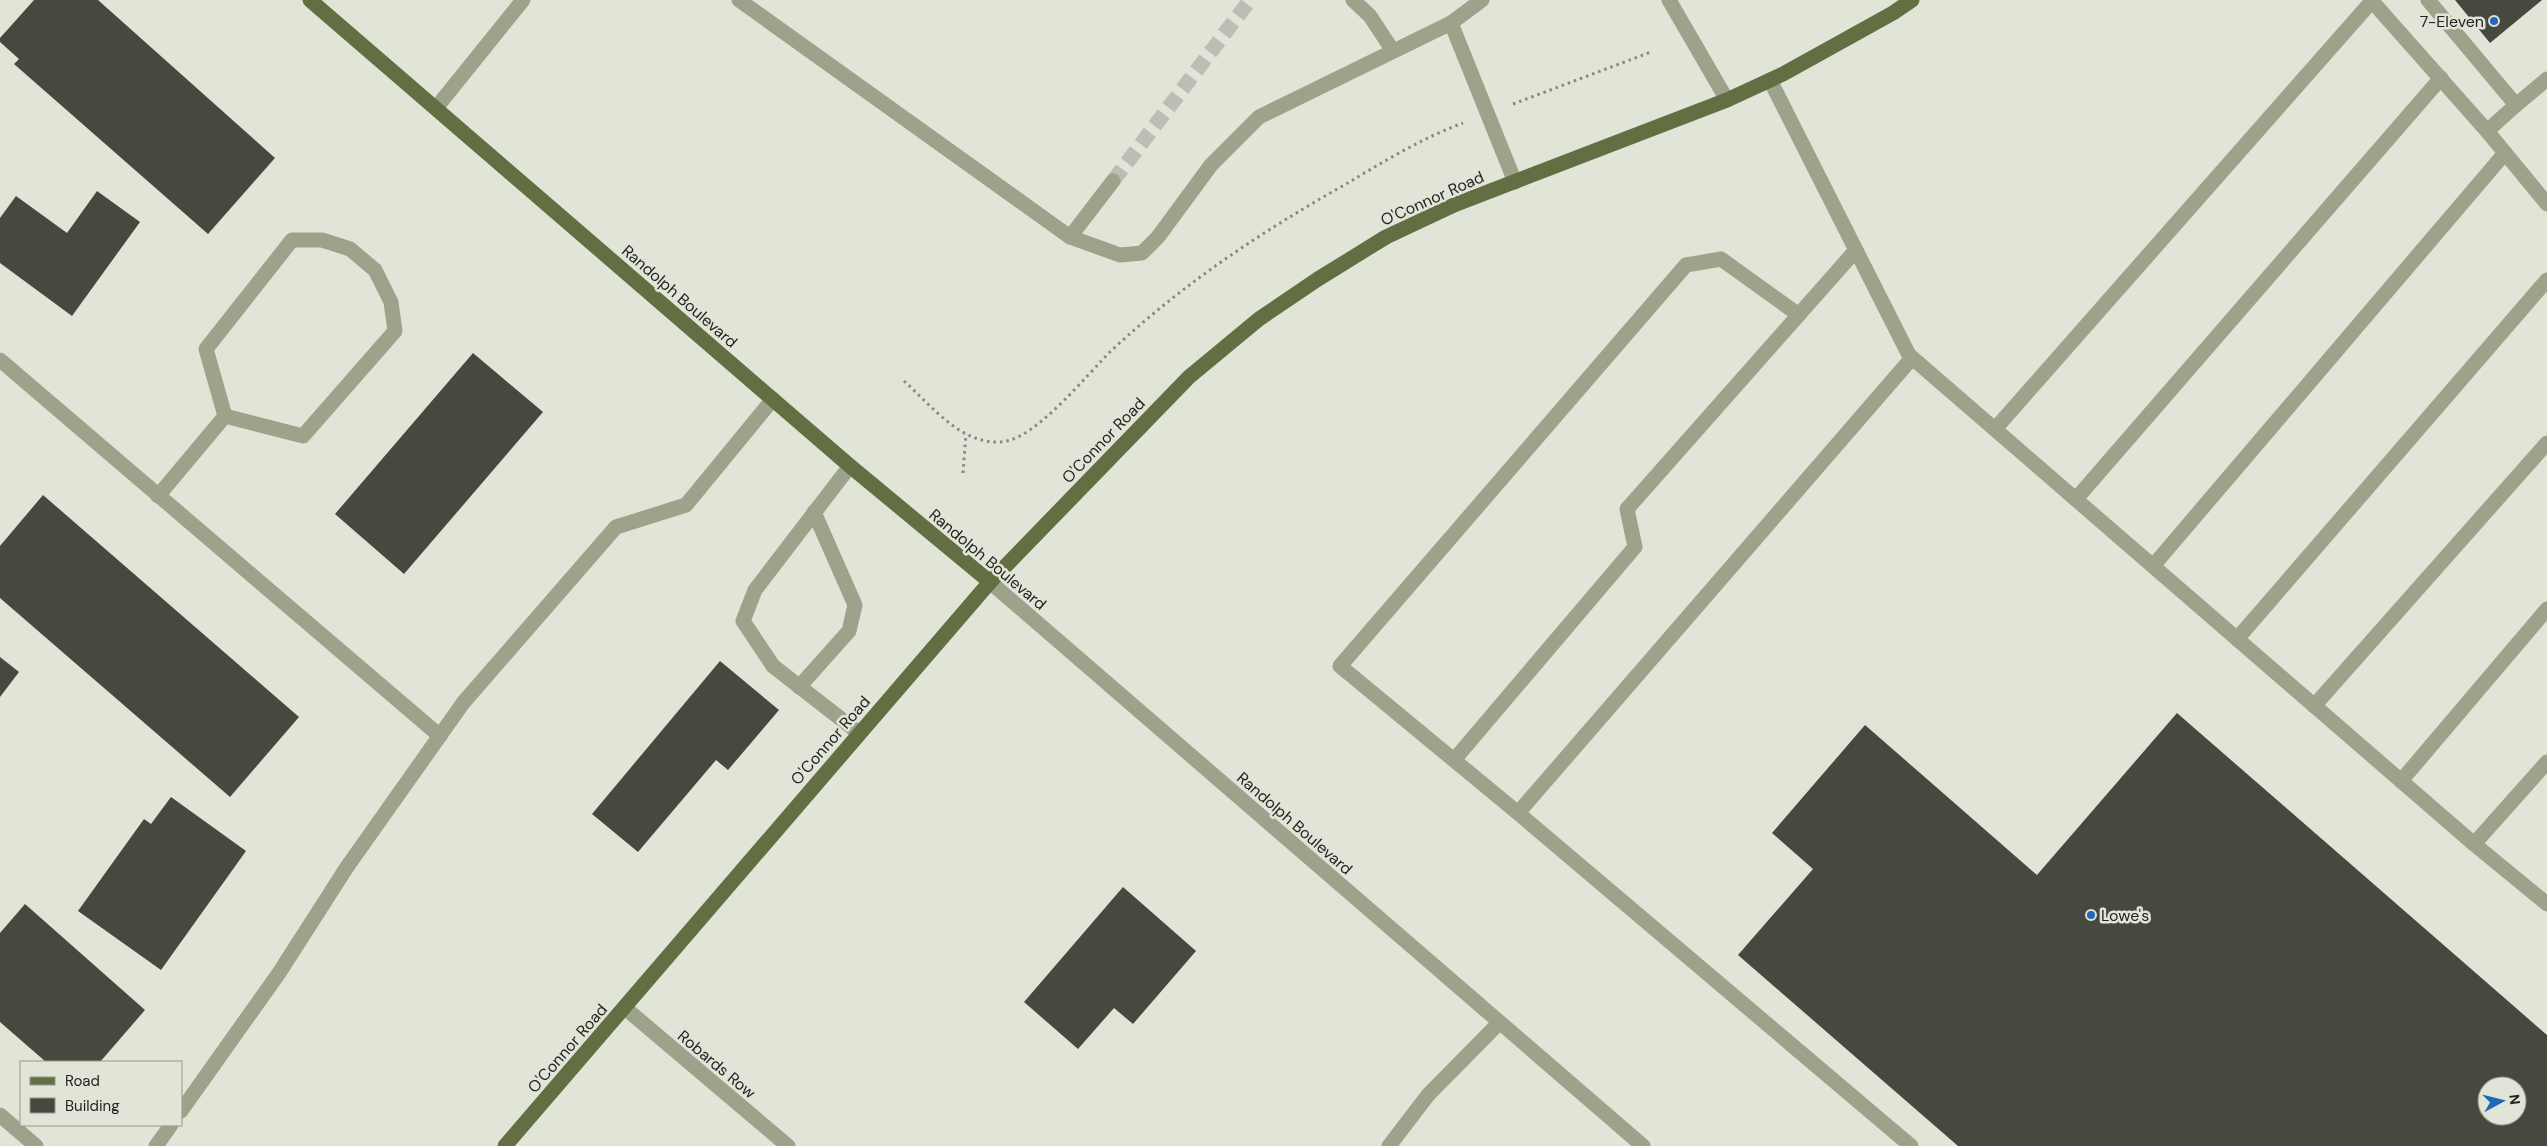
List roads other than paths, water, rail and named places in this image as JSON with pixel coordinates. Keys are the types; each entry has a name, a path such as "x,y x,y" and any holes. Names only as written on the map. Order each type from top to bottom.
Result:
{"main road":[{"name":"Randolph Boulevard","path":"310,0 850,466 990,582"},
{"name":"O'Connor Road","path":"505,1146 990,582 1189,377 1259,319 1318,279 1386,237 1454,205 1727,100 1770,80 1892,14 1912,0"}],"street":[{"path":"436,108 523,0"},
{"path":"739,0 1070,237 1120,255 1142,253 1158,237 1211,165 1260,117 1451,23 1482,0"},
{"path":"1353,0 1370,16 1393,51"},
{"path":"1669,0 1727,100"},
{"path":"1995,429 2371,0 2487,131 2547,204"},
{"path":"2428,0 2516,105"},
{"path":"1451,23 1515,182"},
{"path":"2076,499 2441,78"},
{"path":"2487,131 2547,79"},
{"path":"1770,80 1912,358 2474,844 2547,904"},
{"path":"2154,566 2505,153"},
{"path":"1070,237 1113,181"},
{"path":"292,240 322,240 350,249 375,270 392,302 395,331 302,436 225,416 206,349 292,240"},
{"path":"1454,760 1635,547 1627,509 1856,250"},
{"path":"1799,314 1721,259 1686,265 1340,666 1518,813 1911,1146"},
{"path":"2237,639 2547,280"},
{"path":"1518,813 1912,358"},
{"path":"0,360 440,736"},
{"path":"182,1109 279,972 347,867 462,703 616,528 686,505 773,399"},
{"path":"158,496 225,416"},
{"path":"2314,706 2547,442"},
{"path":"850,466 755,590 743,621 772,666 859,733"},
{"path":"799,687 849,631 855,605 814,512"},
{"name":"Randolph Boulevard","path":"990,582 1643,1146"},
{"path":"2401,781 2547,609"},
{"path":"2474,844 2547,762"},
{"name":"Robards Row","path":"625,1008 788,1146"},
{"path":"1390,1146 1428,1095 1499,1023"},
{"path":"0,1115 36,1146"},
{"path":"156,1146 170,1126"}],"tunnel":[{"path":"1113,181 1250,0"}],"place":[{"name":"7-Eleven","path":"2494,21"},
{"name":"Lowe's","path":"2091,915"}]}
